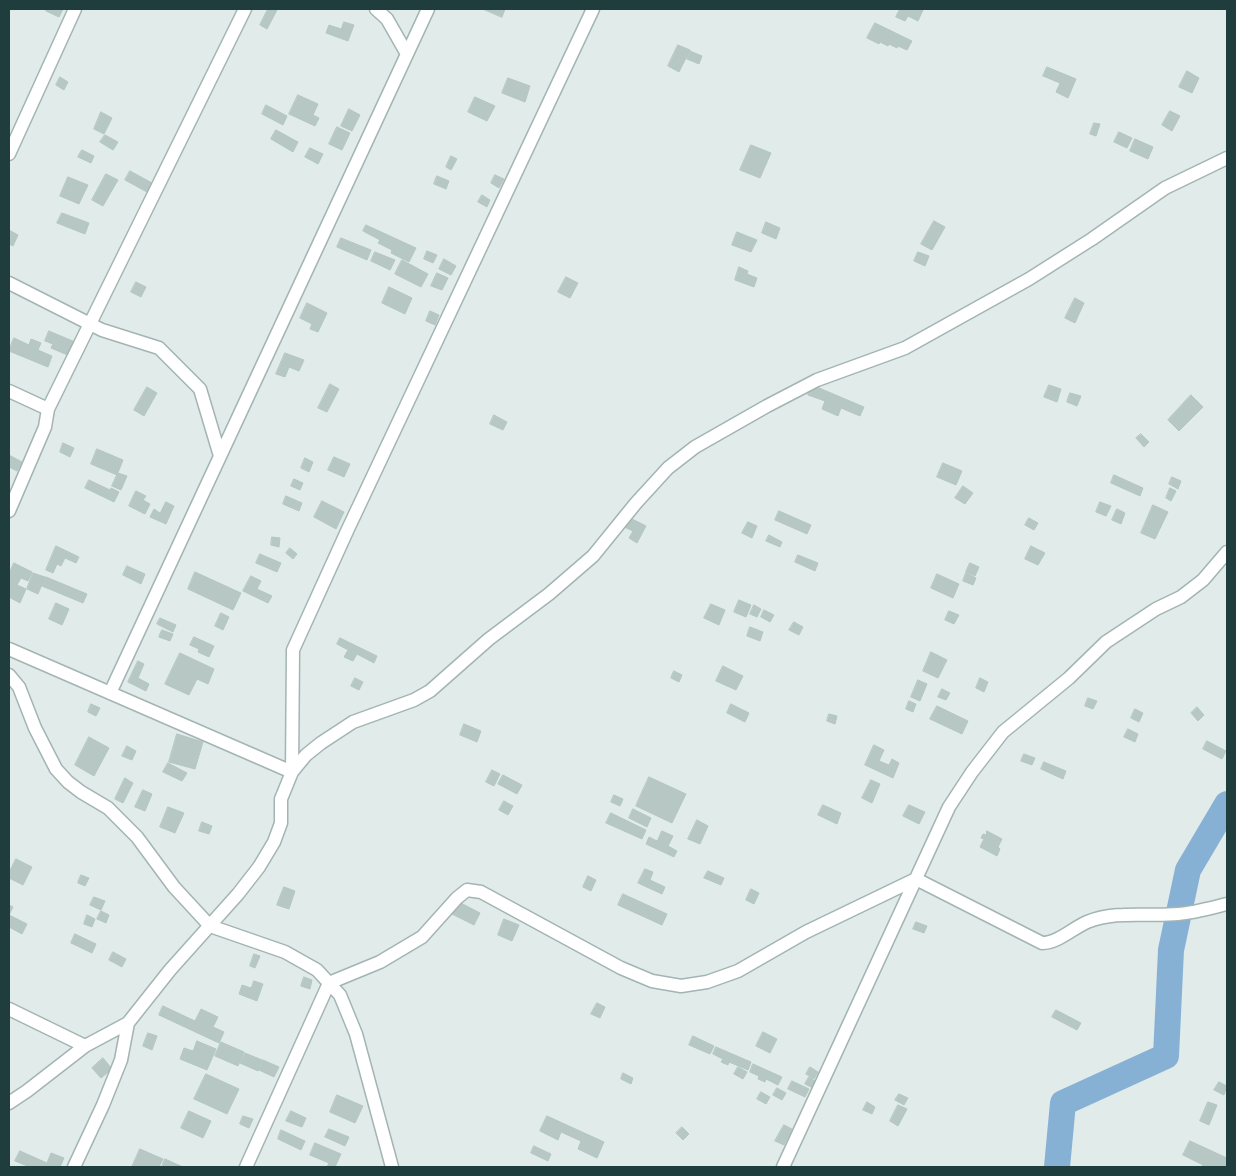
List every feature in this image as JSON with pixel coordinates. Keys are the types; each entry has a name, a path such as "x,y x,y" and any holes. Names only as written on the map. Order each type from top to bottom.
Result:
{"street":[{"path":"9,154 75,9"},
{"path":"9,511 45,426 48,409 245,9"},
{"path":"376,9 387,19 407,54"},
{"path":"110,693 428,9"},
{"path":"292,772 293,650 592,9"},
{"path":"9,1103 84,1046 128,1023 170,970 259,867 274,842 281,823 281,799 292,772 306,755 353,722 414,700 430,691 490,639 549,594 593,556 636,503 668,468 695,447 817,380 905,348 1029,279 1092,239 1165,188 1227,158"},
{"path":"9,283 102,330 159,348 200,389 220,456"},
{"path":"9,391 48,409"},
{"path":"782,1167 949,807 972,772 1002,732 1068,678 1106,642 1156,609 1181,597 1203,580 1227,552"},
{"path":"9,649 292,772"},
{"path":"9,675 19,687 35,728 56,769 68,782 108,808 137,838 169,882 210,926 285,952 317,970 340,995 356,1034 392,1167"},
{"path":"916,878 1042,943 1051,942 1085,923 1101,917 1117,914 1179,914 1227,904"},
{"path":"246,1167 329,983 380,962 422,937 457,898 468,890 481,892 620,968 652,981 681,986 707,982 738,971 806,932 916,878"},
{"path":"9,1009 84,1046"},
{"path":"74,1167 103,1105 121,1060 128,1023"}],"building":[{"path":"47,9 63,9 59,17 46,11"},
{"path":"268,9 277,10 267,29 260,25"},
{"path":"483,9 505,9 502,17"},
{"path":"900,9 923,10 918,21 908,16 905,21 896,17"},
{"path":"344,22 354,25 348,41 326,33 329,25 341,29"},
{"path":"875,23 912,41 907,50 889,44 888,46 880,42 879,44 867,38"},
{"path":"678,45 690,50 679,72 668,66"},
{"path":"690,51 702,56 699,64 687,59"},
{"path":"1047,67 1076,79 1068,98 1056,92 1060,83 1043,76"},
{"path":"1187,71 1199,78 1192,93 1179,87"},
{"path":"60,77 68,82 64,90 56,85"},
{"path":"508,78 530,86 525,102 502,93"},
{"path":"298,95 318,104 313,115 319,118 315,126 289,114"},
{"path":"475,97 495,106 487,121 468,112"},
{"path":"266,105 287,116 283,125 262,114"},
{"path":"349,109 360,115 352,131 341,126"},
{"path":"1170,111 1180,116 1172,131 1162,125"},
{"path":"101,112 112,118 104,134 94,129"},
{"path":"1094,123 1100,124 1096,136 1090,134"},
{"path":"337,127 350,133 342,150 329,144"},
{"path":"276,130 298,142 293,152 271,139"},
{"path":"1119,132 1132,138 1127,148 1114,142"},
{"path":"105,135 118,142 113,150 100,142"},
{"path":"1135,139 1153,147 1148,159 1130,151"},
{"path":"751,145 771,153 760,178 740,170"},
{"path":"310,148 323,154 318,164 305,157"},
{"path":"82,150 94,156 91,163 78,157"},
{"path":"451,156 457,159 451,170 446,167"},
{"path":"130,171 152,183 147,192 125,180"},
{"path":"106,174 118,180 103,206 92,200"},
{"path":"495,175 504,179 499,188 491,183"},
{"path":"437,176 449,181 446,189 434,184"},
{"path":"68,177 88,185 79,204 60,196"},
{"path":"482,195 490,200 487,207 478,202"},
{"path":"62,213 89,223 85,234 57,223"},
{"path":"934,221 945,227 932,250 921,244"},
{"path":"766,222 780,228 776,239 762,233"},
{"path":"366,225 416,248 409,262 391,253 392,250 378,243 380,240 363,231"},
{"path":"9,230 18,235 13,246 9,244"},
{"path":"737,232 757,240 751,252 732,245"},
{"path":"341,238 371,250 367,260 337,247"},
{"path":"427,251 437,255 433,263 424,259"},
{"path":"375,252 395,260 390,270 371,261"},
{"path":"918,252 929,256 925,266 914,261"},
{"path":"444,259 456,266 451,275 439,269"},
{"path":"402,260 428,274 421,287 395,274"},
{"path":"739,267 748,271 747,274 757,278 754,287 735,280"},
{"path":"437,273 448,278 442,290 431,286"},
{"path":"566,277 578,283 570,298 558,292"},
{"path":"136,282 146,287 141,297 131,292"},
{"path":"389,287 412,298 405,314 382,303"},
{"path":"1075,298 1084,303 1075,323 1065,318"},
{"path":"307,303 327,313 318,332 310,329 312,324 300,318"},
{"path":"430,311 439,315 435,325 426,321"},
{"path":"49,331 75,342 70,356 51,348 53,344 45,341"},
{"path":"14,338 29,345 31,339 41,343 38,350 52,356 48,367 9,351"},
{"path":"285,353 304,360 299,371 289,367 285,377 276,374"},
{"path":"330,384 339,389 327,412 318,408"},
{"path":"812,385 864,407 860,416 841,408 838,416 822,409 825,401 808,395"},
{"path":"1049,385 1061,389 1057,402 1044,397"},
{"path":"147,387 157,393 144,416 134,410"},
{"path":"1070,393 1081,396 1077,406 1067,402"},
{"path":"1191,395 1203,407 1179,431 1168,420"},
{"path":"494,415 507,422 503,430 490,424"},
{"path":"1141,434 1149,442 1144,447 1136,438"},
{"path":"63,443 74,448 70,457 60,452"},
{"path":"97,449 123,460 117,475 91,464"},
{"path":"9,455 22,462 17,471 9,467"},
{"path":"334,457 350,464 344,477 328,470"},
{"path":"305,458 313,462 309,472 301,468"},
{"path":"943,463 962,471 956,485 937,477"},
{"path":"118,473 127,476 121,490 112,486"},
{"path":"1114,475 1143,488 1140,496 1111,483"},
{"path":"1172,477 1181,481 1178,489 1169,484"},
{"path":"294,479 303,483 300,490 291,486"},
{"path":"89,480 119,492 114,502 85,488"},
{"path":"963,486 973,493 965,504 955,498"},
{"path":"1170,488 1176,491 1171,501 1166,498"},
{"path":"136,491 146,496 143,500 150,504 145,514 129,506"},
{"path":"286,496 302,503 299,511 283,504"},
{"path":"322,501 344,512 336,529 314,517"},
{"path":"166,502 174,506 166,524 150,517 154,509 160,513"},
{"path":"1100,502 1111,506 1106,516 1096,512"},
{"path":"1153,505 1168,512 1155,539 1141,533"},
{"path":"1117,509 1125,513 1121,524 1112,520"},
{"path":"779,511 811,525 807,534 775,520"},
{"path":"626,516 646,526 637,543 629,538 633,531 622,526"},
{"path":"1029,518 1038,523 1034,530 1025,525"},
{"path":"748,522 757,526 752,538 742,533"},
{"path":"769,535 782,542 780,547 766,541"},
{"path":"272,537 280,538 279,547 271,545"},
{"path":"56,546 79,557 76,563 65,558 61,566 57,564 53,573 46,570"},
{"path":"1031,546 1045,553 1038,565 1025,559"},
{"path":"290,548 297,554 293,559 286,553"},
{"path":"260,554 281,563 277,572 256,563"},
{"path":"798,555 818,563 815,571 795,562"},
{"path":"14,563 32,572 28,581 21,578 17,585 26,589 20,603 9,597 9,574"},
{"path":"970,563 979,567 975,576 966,572"},
{"path":"127,566 145,574 141,584 123,575"},
{"path":"195,572 241,593 233,610 188,589"},
{"path":"33,573 45,577 38,594 27,589"},
{"path":"966,573 976,578 973,585 963,581"},
{"path":"937,574 959,584 953,598 931,588"},
{"path":"251,576 261,581 257,589 272,596 268,603 243,591"},
{"path":"46,577 87,594 83,603 42,586"},
{"path":"739,600 751,605 746,617 734,612"},
{"path":"56,603 69,609 62,625 49,619"},
{"path":"711,604 725,610 719,625 704,618"},
{"path":"754,605 761,609 757,617 750,614"},
{"path":"764,610 774,615 770,622 761,617"},
{"path":"949,611 959,615 954,624 945,620"},
{"path":"221,613 229,617 223,630 215,626"},
{"path":"160,618 176,625 173,632 157,624"},
{"path":"794,622 803,627 799,635 789,630"},
{"path":"750,627 763,632 760,641 747,636"},
{"path":"162,630 173,634 170,641 159,637"},
{"path":"194,637 214,646 209,657 198,652 199,649 190,645"},
{"path":"340,638 377,656 374,663 357,654 353,661 344,657 348,650 337,644"},
{"path":"931,652 947,660 938,678 923,671"},
{"path":"180,653 214,669 208,684 197,679 189,695 165,684"},
{"path":"138,661 144,664 138,678 149,684 146,691 128,682"},
{"path":"723,666 743,676 736,690 716,681"},
{"path":"674,671 682,675 679,682 671,678"},
{"path":"355,678 363,682 359,690 351,686"},
{"path":"980,678 988,682 984,692 976,688"},
{"path":"918,680 927,684 920,701 911,697"},
{"path":"942,689 950,693 946,700 938,697"},
{"path":"1088,698 1097,701 1093,709 1085,706"},
{"path":"909,701 916,704 913,712 906,709"},
{"path":"91,704 100,708 96,716 88,712"},
{"path":"731,704 749,713 745,722 727,713"},
{"path":"937,706 968,721 962,734 930,719"},
{"path":"1197,707 1204,715 1198,721 1191,713"},
{"path":"1135,709 1143,713 1139,722 1131,718"},
{"path":"829,714 837,716 835,724 827,721"},
{"path":"464,724 481,731 477,742 460,735"},
{"path":"1128,729 1138,734 1135,742 1124,737"},
{"path":"177,734 203,742 195,769 169,762"},
{"path":"89,737 109,748 94,776 75,765"},
{"path":"1207,741 1226,751 1222,759 1203,749"},
{"path":"874,745 884,750 879,761 889,765 892,759 899,763 893,778 865,765"},
{"path":"127,746 136,751 132,760 122,756"},
{"path":"1024,754 1035,758 1032,765 1021,761"},
{"path":"1044,762 1066,771 1063,779 1041,769"},
{"path":"168,763 187,773 182,781 163,772"},
{"path":"492,770 500,774 494,786 486,782"},
{"path":"503,775 522,785 517,794 498,784"},
{"path":"649,777 686,794 672,823 636,806"},
{"path":"125,778 133,783 123,803 115,799"},
{"path":"871,780 880,784 872,803 862,798"},
{"path":"143,790 152,794 145,811 135,807"},
{"path":"614,795 623,799 620,806 611,802"},
{"path":"504,801 513,806 508,815 499,810"},
{"path":"823,805 841,813 837,824 818,815"},
{"path":"909,805 925,812 919,824 903,816"},
{"path":"168,807 184,813 175,833 160,827"},
{"path":"633,809 651,818 647,827 629,818"},
{"path":"611,813 646,830 642,839 606,823"},
{"path":"697,820 708,826 700,844 688,839"},
{"path":"202,822 212,826 209,834 199,831"},
{"path":"662,831 673,836 668,846 677,851 674,857 646,844 649,837 657,841"},
{"path":"987,831 1002,839 998,847 1000,849 997,856 980,847 984,839 981,838 983,834 986,835"},
{"path":"16,859 32,867 23,885 9,878 9,873"},
{"path":"645,869 653,872 650,880 665,887 662,894 638,883"},
{"path":"708,871 724,878 721,885 704,878"},
{"path":"81,875 89,878 85,886 78,883"},
{"path":"588,876 596,880 591,891 583,887"},
{"path":"284,887 295,891 289,909 277,905"},
{"path":"751,889 759,893 754,904 746,900"},
{"path":"623,894 667,914 662,925 618,905"},
{"path":"94,897 105,901 101,910 90,905"},
{"path":"457,901 480,913 474,925 450,913"},
{"path":"9,905 13,907 9,915"},
{"path":"101,911 109,915 106,923 97,919"},
{"path":"9,915 27,924 22,934 9,927"},
{"path":"87,915 95,919 92,927 84,924"},
{"path":"504,919 519,925 512,941 498,935"},
{"path":"916,922 927,926 924,933 913,929"},
{"path":"75,934 96,944 92,953 71,943"},
{"path":"113,952 126,959 122,967 109,960"},
{"path":"254,954 260,956 255,968 250,966"},
{"path":"304,977 312,980 310,989 301,986"},
{"path":"254,981 263,984 257,1001 239,994 242,985 251,988"},
{"path":"597,1003 605,1007 600,1018 591,1014"},
{"path":"163,1006 195,1021 201,1009 218,1017 213,1027 224,1032 219,1043 159,1015"},
{"path":"1056,1010 1081,1023 1077,1030 1052,1017"},
{"path":"763,1032 777,1039 770,1053 756,1046"},
{"path":"148,1033 157,1036 152,1050 143,1046"},
{"path":"693,1036 714,1046 710,1054 689,1045"},
{"path":"197,1041 216,1049 207,1070 180,1059 184,1048 193,1051"},
{"path":"221,1042 244,1052 238,1066 215,1056"},
{"path":"716,1047 751,1062 748,1070 729,1062 728,1065 721,1062 723,1059 713,1054"},
{"path":"245,1053 262,1060 258,1071 240,1063"},
{"path":"103,1058 112,1069 101,1078 92,1068"},
{"path":"263,1060 279,1067 274,1077 259,1070"},
{"path":"753,1064 782,1077 778,1085 766,1079 765,1082 758,1079 759,1076 750,1072"},
{"path":"738,1067 747,1072 743,1079 734,1074"},
{"path":"810,1067 818,1072 814,1079 806,1074"},
{"path":"623,1073 633,1078 631,1084 621,1079"},
{"path":"206,1074 239,1089 227,1114 194,1099"},
{"path":"809,1077 817,1082 813,1088 805,1084"},
{"path":"792,1081 809,1089 805,1097 788,1089"},
{"path":"1219,1082 1227,1086 1224,1095 1214,1090"},
{"path":"777,1088 786,1093 782,1100 773,1095"},
{"path":"761,1092 770,1097 766,1104 757,1099"},
{"path":"899,1094 908,1098 904,1105 895,1100"},
{"path":"337,1095 363,1106 355,1123 330,1112"},
{"path":"867,1102 875,1107 872,1114 863,1110"},
{"path":"1208,1102 1217,1105 1209,1125 1200,1121"},
{"path":"898,1105 907,1109 898,1126 890,1121"},
{"path":"189,1111 211,1121 203,1138 181,1128"},
{"path":"291,1111 306,1118 302,1127 286,1121"},
{"path":"243,1116 253,1119 249,1128 240,1124"},
{"path":"547,1116 604,1142 597,1158 578,1149 581,1141 561,1132 558,1140 540,1131"},
{"path":"784,1125 792,1129 784,1145 775,1141"},
{"path":"682,1127 689,1134 683,1140 676,1133"},
{"path":"329,1129 349,1137 345,1146 325,1137"},
{"path":"281,1130 305,1141 301,1150 278,1139"},
{"path":"1190,1141 1227,1158 1227,1167 1202,1167 1203,1165 1183,1155"},
{"path":"315,1143 341,1154 335,1167 327,1167 329,1163 310,1155"},
{"path":"534,1146 551,1154 548,1161 531,1153"},
{"path":"140,1149 163,1159 159,1167 132,1167"},
{"path":"20,1151 47,1163 51,1153 64,1158 60,1167 30,1167 15,1161"},
{"path":"165,1159 183,1167 162,1167"}],"waterway":[{"path":"1057,1167 1063,1103 1166,1056 1171,950 1188,870 1227,804"}]}
